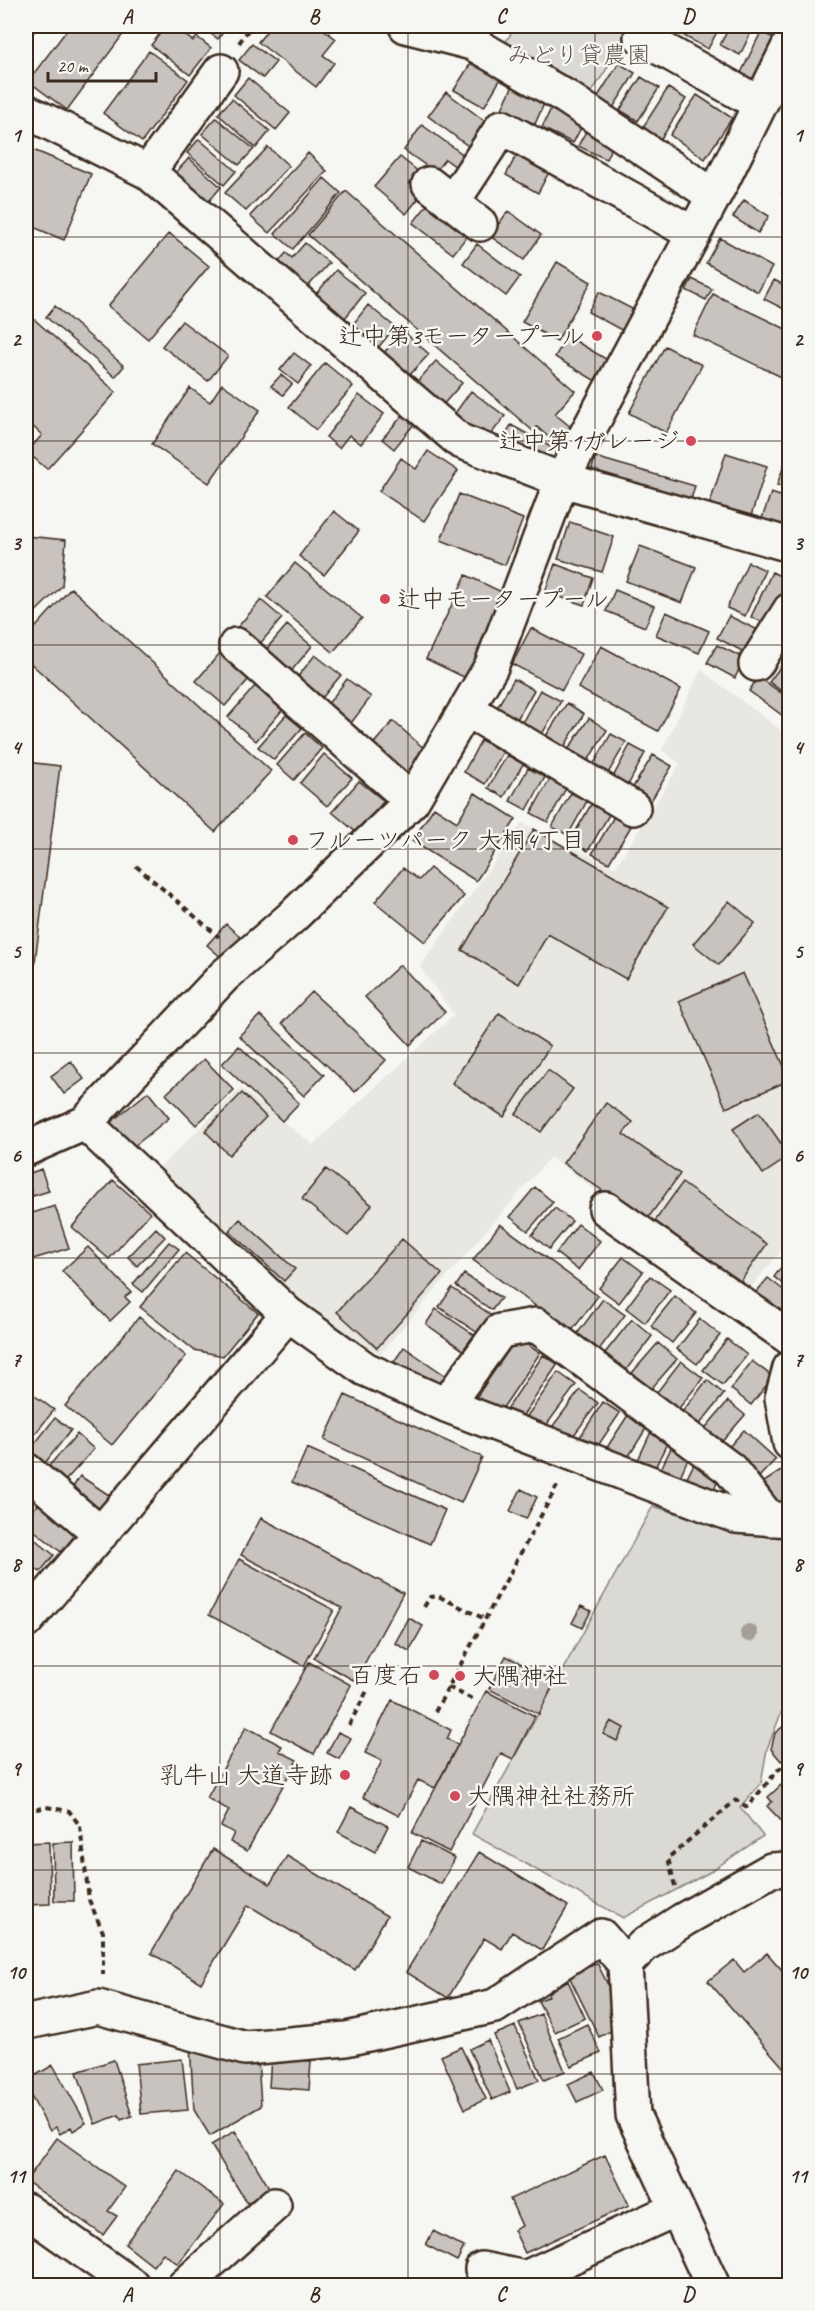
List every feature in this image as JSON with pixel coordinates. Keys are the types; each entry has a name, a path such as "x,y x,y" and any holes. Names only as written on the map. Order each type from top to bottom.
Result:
{"street":[{"path":"406,26 472,43 566,97 714,196"},
{"path":"641,37 774,91"},
{"path":"26,1149 85,1123 224,976 292,917 412,801 491,668 562,480 714,196 774,91 789,44"},
{"path":"148,172 221,71"},
{"path":"26,111 148,172 460,441 562,480 789,545"},
{"path":"480,224 440,193 502,127 694,234"},
{"path":"756,664 789,610"},
{"path":"237,645 412,801"},
{"path":"466,709 633,808"},
{"path":"85,1123 288,1314 365,1369 446,1405 736,1516 779,1519"},
{"path":"606,1209 789,1338"},
{"path":"26,1621 288,1314"},
{"path":"446,1405 500,1331 536,1325 730,1469 779,1519"},
{"path":"789,1368 782,1398 789,1443"},
{"path":"26,1470 101,1534"},
{"path":"625,1964 644,1944 683,1920 771,1870 789,1869"},
{"path":"33,2021 98,2007 245,2048 346,2039 495,2006 601,1936 625,1964 633,2115 713,2286"},
{"path":"184,2286 274,2205"},
{"path":"482,2269 525,2278 676,2209"},
{"path":"26,2210 133,2286"}],"path":[{"path":"136,866 245,958"},
{"path":"435,1712 574,1455"},
{"path":"424,1607 430,1597 438,1596 485,1619"},
{"path":"448,1687 476,1701"},
{"path":"349,1725 367,1691"},
{"path":"683,1920 668,1858 736,1800 747,1807 778,1770 789,1761"},
{"path":"26,1812 46,1807 69,1811 80,1826 89,1900 104,1932 103,1977 98,2007"}],"shaded area":[{"path":"701,670 789,736 789,1242 743,1296 550,1157 380,1354 313,1313 157,1170 241,1088 313,1145 454,1015 420,967 522,823 615,868 680,764 662,750"}],"green space":[{"name":"みどり貸農園","path":"516,26 634,26 590,95 502,47"},
{"path":"653,1506 726,1529 789,1533 789,1693 767,1749 761,1783 740,1807 763,1836 708,1873 623,1918 472,1834"}],"building":[{"path":"26,26 38,26 26,42"},
{"path":"70,26 123,26 127,29 67,110 28,81"},
{"path":"166,26 172,26 193,41 197,37 211,48 190,75 151,45"},
{"path":"200,26 228,26 218,39"},
{"path":"271,26 319,26 336,39 323,55 334,63 316,87 258,42"},
{"path":"657,26 681,26 675,36"},
{"path":"689,26 720,26 708,49 684,36"},
{"path":"730,26 754,26 740,55 720,45"},
{"path":"761,32 782,42 763,84 741,73"},
{"path":"252,44 276,62 263,78 239,60"},
{"path":"149,51 188,80 142,142 103,113"},
{"path":"474,58 503,75 484,107 454,90"},
{"path":"619,63 635,73 611,111 595,101"},
{"path":"641,77 659,88 638,121 620,110"},
{"path":"248,78 290,113 276,130 234,95"},
{"path":"514,83 547,97 535,124 502,109"},
{"path":"668,88 686,99 661,139 643,127"},
{"path":"446,92 486,122 468,146 428,116"},
{"path":"697,95 732,118 705,159 670,135"},
{"path":"232,99 270,131 256,148 218,114"},
{"path":"553,104 585,120 573,143 542,128"},
{"path":"216,118 254,149 239,165 202,134"},
{"path":"590,124 616,137 606,159 578,146"},
{"path":"422,125 468,158 459,169 445,159 435,172 404,150"},
{"path":"199,139 236,171 224,185 187,153"},
{"path":"26,147 91,174 64,240 26,224"},
{"path":"268,147 289,166 246,211 225,193"},
{"path":"518,152 550,170 538,193 506,175"},
{"path":"308,153 327,171 269,233 250,216"},
{"path":"400,157 419,172 409,183 422,194 406,214 374,187"},
{"path":"189,158 221,187 204,207 171,178"},
{"path":"324,178 341,193 293,249 275,234"},
{"path":"790,185 790,200 782,194"},
{"path":"346,191 575,391 555,414 578,433 563,450 537,427 533,431 308,235"},
{"path":"744,200 769,216 758,233 733,217"},
{"path":"428,204 468,235 453,254 413,223"},
{"path":"508,211 541,235 524,260 490,236"},
{"path":"169,233 209,266 148,339 108,306"},
{"path":"720,238 772,267 758,292 706,263"},
{"path":"305,243 329,263 305,290 276,265 286,253 292,258"},
{"path":"477,244 520,277 506,296 463,263"},
{"path":"557,262 591,282 557,341 522,322"},
{"path":"336,270 365,293 341,323 312,299"},
{"path":"692,279 712,289 706,300 686,290"},
{"path":"774,280 790,288 790,312 764,299"},
{"path":"599,292 638,312 627,333 588,312"},
{"path":"713,294 790,331 790,381 693,335"},
{"path":"368,305 395,327 377,349 350,328"},
{"path":"55,306 124,366 115,377 46,317"},
{"path":"26,312 116,392 47,469 27,452 42,435 26,420"},
{"path":"182,321 228,356 208,381 162,346"},
{"path":"403,331 429,354 407,378 382,355"},
{"path":"567,336 611,362 599,383 555,357"},
{"path":"665,346 702,365 666,433 629,413"},
{"path":"294,353 311,366 298,384 280,370"},
{"path":"436,361 462,383 441,407 415,384"},
{"path":"325,363 353,386 316,430 289,407"},
{"path":"281,375 292,384 283,395 271,386"},
{"path":"222,384 260,410 209,483 152,444 190,388 210,402"},
{"path":"471,391 505,416 486,441 453,416"},
{"path":"359,395 384,414 361,444 349,435 339,448 326,437"},
{"path":"403,415 414,424 394,449 382,439"},
{"path":"511,425 551,447 539,468 499,446"},
{"path":"428,451 458,471 424,521 379,491 401,458 416,469"},
{"path":"726,453 767,466 751,516 710,503"},
{"path":"595,457 695,486 688,509 589,480"},
{"path":"787,457 790,457 790,490 777,485"},
{"path":"771,493 790,499 790,534 760,524"},
{"path":"459,494 523,519 505,565 441,540"},
{"path":"334,511 359,531 324,575 299,556"},
{"path":"570,522 614,537 602,572 558,559"},
{"path":"26,536 66,540 62,586 27,620"},
{"path":"640,546 696,567 682,603 626,581"},
{"path":"748,562 765,570 745,616 727,608"},
{"path":"295,563 362,618 333,652 267,597"},
{"path":"555,564 593,578 584,605 545,592"},
{"path":"772,572 790,581 790,593 773,627 751,617"},
{"path":"466,575 508,595 468,679 426,659"},
{"path":"71,588 271,771 215,832 26,659 26,638"},
{"path":"615,590 654,606 645,627 606,611"},
{"path":"261,600 282,618 258,646 237,628"},
{"path":"666,612 709,631 699,653 656,635"},
{"path":"729,616 758,630 746,653 717,638"},
{"path":"287,625 312,646 288,675 262,654"},
{"path":"531,628 581,654 562,690 512,664"},
{"path":"717,645 744,658 735,678 707,663"},
{"path":"601,646 681,689 658,731 578,688"},
{"path":"220,653 249,679 225,706 196,681"},
{"path":"315,655 341,675 317,704 292,684"},
{"path":"787,658 790,660 790,697 769,682"},
{"path":"758,677 790,699 790,721 749,691"},
{"path":"347,679 371,697 348,727 324,709"},
{"path":"514,679 534,690 516,721 496,709"},
{"path":"256,685 284,708 256,741 228,717"},
{"path":"540,690 561,701 542,734 522,723"},
{"path":"567,703 584,714 564,747 546,736"},
{"path":"286,715 302,728 274,760 258,747"},
{"path":"589,718 607,730 587,762 568,750"},
{"path":"393,721 427,751 404,778 369,749"},
{"path":"305,733 322,748 294,780 277,765"},
{"path":"611,734 626,742 607,775 592,767"},
{"path":"481,740 503,752 485,784 464,772"},
{"path":"630,745 645,753 626,789 611,781"},
{"path":"324,754 352,778 327,806 300,783"},
{"path":"507,755 523,764 504,797 488,788"},
{"path":"653,755 672,766 649,804 630,792"},
{"path":"26,762 60,766 27,1024 26,1023"},
{"path":"528,768 545,777 527,810 510,801"},
{"path":"550,779 566,788 548,822 531,813"},
{"path":"359,781 384,801 357,833 332,812"},
{"path":"475,793 516,819 476,881 412,841 434,807 457,822"},
{"path":"571,793 587,801 568,835 552,827"},
{"path":"592,803 610,813 588,851 570,841"},
{"path":"616,813 633,823 609,863 592,854"},
{"path":"534,829 668,907 626,979 548,934 519,984 462,950"},
{"path":"403,868 419,880 430,868 464,896 425,942 375,902"},
{"path":"729,901 755,923 719,965 693,944"},
{"path":"226,924 241,938 223,959 207,945"},
{"path":"400,965 445,1012 410,1045 365,997"},
{"path":"743,973 790,1080 726,1108 679,1001"},
{"path":"312,992 386,1060 355,1092 282,1023"},
{"path":"499,1013 550,1046 504,1117 452,1083"},
{"path":"260,1015 324,1075 304,1096 239,1036"},
{"path":"239,1046 299,1103 282,1121 222,1064"},
{"path":"204,1059 234,1090 196,1125 166,1094"},
{"path":"71,1061 84,1079 64,1094 51,1076"},
{"path":"548,1070 573,1089 541,1132 516,1114"},
{"path":"148,1092 169,1118 127,1152 106,1126"},
{"path":"242,1093 266,1117 229,1155 205,1131"},
{"path":"606,1103 633,1122 623,1134 680,1174 646,1221 563,1163"},
{"path":"759,1112 790,1156 763,1174 733,1129"},
{"path":"41,1169 49,1191 33,1196 26,1175"},
{"path":"326,1169 372,1205 348,1236 302,1199"},
{"path":"113,1180 150,1213 109,1259 72,1227"},
{"path":"682,1183 767,1244 740,1282 655,1221"},
{"path":"535,1187 553,1202 528,1231 510,1217"},
{"path":"55,1206 69,1248 30,1260 26,1245 26,1215"},
{"path":"555,1208 572,1221 549,1249 532,1235"},
{"path":"240,1219 295,1269 284,1281 229,1231"},
{"path":"500,1224 598,1296 571,1332 473,1260"},
{"path":"578,1224 600,1241 578,1270 556,1253"},
{"path":"156,1228 165,1237 137,1266 128,1257"},
{"path":"402,1239 442,1274 377,1348 337,1312"},
{"path":"169,1242 179,1249 143,1292 133,1284"},
{"path":"88,1247 131,1292 125,1297 130,1302 110,1321 62,1271"},
{"path":"185,1253 258,1313 223,1356 194,1350 140,1307"},
{"path":"623,1257 643,1272 619,1303 599,1288"},
{"path":"788,1258 790,1259 790,1289 774,1277"},
{"path":"464,1274 501,1298 492,1310 456,1286"},
{"path":"650,1276 670,1290 645,1323 626,1308"},
{"path":"768,1278 790,1295 790,1324 753,1296"},
{"path":"452,1288 491,1315 478,1333 439,1307"},
{"path":"675,1296 696,1313 672,1343 651,1326"},
{"path":"603,1299 625,1315 598,1351 577,1334"},
{"path":"436,1309 474,1335 463,1350 426,1324"},
{"path":"139,1317 186,1356 112,1445 65,1406"},
{"path":"632,1319 652,1336 626,1370 605,1353"},
{"path":"700,1319 720,1335 697,1364 677,1349"},
{"path":"517,1338 540,1353 498,1415 475,1399"},
{"path":"727,1339 747,1355 723,1385 703,1370"},
{"path":"658,1343 677,1359 651,1389 632,1373"},
{"path":"404,1347 446,1376 434,1395 391,1366"},
{"path":"543,1355 558,1364 519,1421 505,1412"},
{"path":"681,1361 703,1378 676,1412 654,1396"},
{"path":"752,1361 773,1377 751,1405 731,1389"},
{"path":"558,1372 576,1385 542,1431 525,1419"},
{"path":"707,1380 724,1394 696,1429 679,1416"},
{"path":"580,1390 598,1403 567,1444 549,1431"},
{"path":"31,1393 54,1410 27,1444 26,1400"},
{"path":"345,1395 482,1457 461,1503 324,1440"},
{"path":"728,1401 745,1415 719,1445 702,1432"},
{"path":"603,1402 620,1413 593,1453 576,1443"},
{"path":"628,1415 647,1427 624,1464 604,1452"},
{"path":"55,1418 71,1430 45,1463 29,1451"},
{"path":"744,1430 776,1459 759,1477 728,1448"},
{"path":"651,1432 668,1441 654,1470 637,1462"},
{"path":"77,1434 94,1449 65,1481 48,1467"},
{"path":"672,1446 690,1454 678,1481 659,1473"},
{"path":"307,1448 445,1510 430,1544 292,1482"},
{"path":"696,1460 722,1473 709,1499 683,1486"},
{"path":"787,1467 790,1471 790,1508 784,1512 764,1482"},
{"path":"80,1476 112,1497 100,1515 68,1495"},
{"path":"521,1489 537,1497 526,1519 510,1511"},
{"path":"38,1504 76,1534 61,1552 26,1524 26,1519"},
{"path":"261,1518 403,1593 355,1681 314,1658 342,1608 241,1555"},
{"path":"26,1532 54,1555 40,1572 26,1561"},
{"path":"239,1559 334,1610 304,1666 209,1615"},
{"path":"581,1606 591,1611 582,1628 572,1623"},
{"path":"409,1618 423,1626 409,1651 395,1643"},
{"path":"506,1656 555,1681 539,1714 489,1689"},
{"path":"309,1662 351,1685 314,1754 271,1731"},
{"name":"大隅神社社務所","path":"486,1691 535,1716 513,1759 501,1753 449,1852 412,1833"},
{"path":"392,1700 451,1730 447,1739 458,1744 435,1788 418,1780 399,1816 363,1797 382,1761 365,1753"},
{"path":"611,1721 624,1728 617,1741 603,1734"},
{"path":"790,1721 790,1753 781,1761 771,1749 775,1733"},
{"path":"246,1727 282,1746 279,1751 297,1760 247,1851 230,1842 234,1833 221,1826 229,1810 207,1798"},
{"path":"338,1732 351,1738 339,1759 327,1753"},
{"path":"790,1777 790,1830 767,1806 772,1802 768,1797"},
{"path":"351,1807 388,1826 375,1852 338,1832"},
{"path":"421,1841 455,1858 441,1884 408,1867"},
{"path":"49,1842 50,1904 27,1905 26,1843"},
{"path":"73,1842 74,1901 54,1901 53,1843"},
{"path":"213,1849 270,1884 287,1856 387,1916 355,1970 248,1905 201,1983 151,1953"},
{"path":"479,1852 568,1906 542,1950 512,1932 502,1949 484,1938 448,1998 406,1972"},
{"path":"767,1953 790,1979 790,2075 708,1981 734,1960 744,1972"},
{"path":"597,1963 612,1993 611,2031 599,2037 569,1976"},
{"path":"568,1981 585,2018 555,2032 538,2001 549,1996 546,1990"},
{"path":"541,2014 565,2071 544,2080 519,2023"},
{"path":"587,2024 601,2053 571,2066 558,2038"},
{"path":"515,2026 539,2080 517,2089 494,2035"},
{"path":"488,2040 510,2092 492,2100 469,2049"},
{"path":"190,2045 258,2060 261,2106 210,2136 194,2110"},
{"path":"461,2047 486,2099 465,2109 441,2056"},
{"path":"271,2058 311,2061 309,2090 269,2087"},
{"path":"182,2059 188,2110 141,2114 136,2064"},
{"path":"114,2060 132,2116 121,2120 119,2115 95,2124 77,2072"},
{"path":"53,2065 86,2123 73,2131 71,2127 60,2134 56,2127 50,2131 26,2087 26,2081"},
{"path":"594,2072 603,2090 577,2102 568,2084"},
{"path":"235,2131 270,2189 247,2203 211,2145"},
{"path":"57,2138 125,2187 108,2211 117,2216 103,2235 26,2181"},
{"path":"605,2155 629,2205 525,2253 514,2230 522,2226 510,2199"},
{"path":"179,2171 224,2204 178,2264 163,2253 153,2266 125,2244"},
{"path":"433,2231 464,2247 457,2261 426,2245"}],"place":[{"name":"辻中第3モータープール","path":"597,336"},
{"name":"辻中第1ガレージ","path":"691,441"},
{"name":"辻中モータープール","path":"385,599"},
{"name":"フルーツパーク 大桐4丁目","path":"293,840"},
{"name":"百度石","path":"434,1675"},
{"name":"大隅神社","path":"460,1676"},
{"name":"乳牛山 大道寺跡","path":"345,1775"},
{"name":"大隅神社社務所","path":"455,1796"}]}
